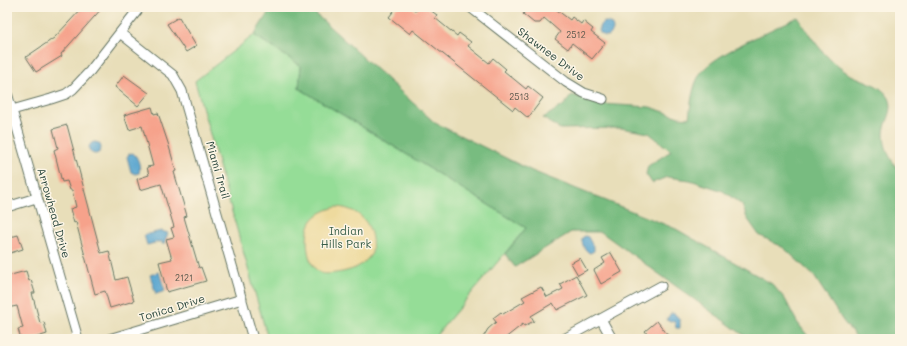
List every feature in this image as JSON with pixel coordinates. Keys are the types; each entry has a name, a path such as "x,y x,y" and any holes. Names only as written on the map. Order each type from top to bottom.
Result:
{"street":[{"path":"12,110 66,94 79,84 140,7"},
{"name":"Shawnee Drive","path":"470,7 566,82 584,93 603,98"},
{"name":"Miami Trail","path":"120,33 173,74 182,91 253,339"},
{"name":"Arrowhead Drive","path":"7,93 36,198 78,339"},
{"path":"7,206 36,198"},
{"path":"564,339 661,286"},
{"name":"Tonica Drive","path":"109,339 242,299"},
{"path":"601,319 612,339"}],"green space":[{"path":"272,7 308,7 435,123 532,171 676,229 772,284 785,299 797,322 810,339 749,339 601,232 571,232 515,267 505,254 526,228 299,88 301,66 254,35"},
{"path":"798,17 824,53 836,65 849,74 880,88 889,98 891,109 885,127 884,139 887,151 900,172 900,339 858,339 843,321 814,276 784,248 759,235 747,218 742,205 723,191 690,180 667,177 652,183 646,174 648,166 671,151 649,133 621,128 560,129 543,118 564,105 572,95 602,104 650,107 679,117 689,118 695,84 700,74 707,67 730,51"},
{"name":"Indian Hills Park","path":"254,35 301,66 299,88 526,228 433,339 268,339 195,81"}],"sand":[{"path":"337,207 354,212 365,221 371,236 372,253 366,261 356,268 331,274 323,274 316,270 309,257 307,242 309,227 313,219 319,214"}],"water":[{"path":"606,22 611,24 613,29 611,34 606,36 601,34 599,29 601,24"},
{"path":"93,142 97,142 101,148 97,154 93,154 89,150 89,146"},
{"path":"133,153 138,160 140,168 139,173 135,174 131,172 127,157 129,154"},
{"path":"161,231 168,233 164,244 162,244 162,241 147,245 144,235"},
{"path":"585,236 588,237 594,248 594,251 590,253 586,251 583,244 582,238"},
{"path":"159,272 165,291 156,294 150,275"},
{"path":"671,313 675,314 680,320 680,328 676,328 675,322 668,321 667,319"}],"building":[{"path":"83,7 103,7 61,54 62,56 36,72 26,57 54,38"},
{"path":"397,7 411,7 416,11 419,7 426,7 437,15 435,18 457,36 459,33 471,42 468,46 489,63 493,58 506,69 504,71 526,89 528,86 543,98 528,118 515,107 513,110 413,30 410,34 389,17"},
{"path":"528,7 553,7 570,20 572,17 581,24 583,21 593,29 591,32 605,43 592,59 572,43 568,49 555,39 560,32 544,18 540,23 534,23 523,14"},
{"path":"179,17 196,46 186,52 167,24"},
{"path":"124,75 149,93 138,106 115,87"},
{"path":"152,107 154,114 158,113 168,143 176,171 174,172 187,216 184,217 199,268 201,267 206,281 167,292 159,262 172,259 166,239 174,237 171,228 174,227 161,184 140,190 137,179 149,175 147,167 153,166 142,126 129,130 124,115"},
{"path":"67,125 101,253 109,251 116,280 127,277 134,301 110,308 105,291 95,294 76,222 74,223 70,209 76,207 72,190 70,190 67,181 62,182 54,150 58,148 53,129"},
{"path":"18,235 23,249 7,254 7,238"},
{"path":"611,253 622,272 601,284 594,270 605,263 602,258"},
{"path":"580,258 587,270 578,275 571,263"},
{"path":"26,271 29,281 31,280 35,293 32,293 40,323 44,322 47,334 31,339 21,339 18,329 23,328 17,306 7,308 7,276"},
{"path":"576,275 587,295 557,310 553,303 531,316 534,321 524,326 523,324 504,339 482,339 488,329 496,322 493,318 501,312 503,314 525,301 522,297 541,287 547,297 563,289 560,284"},
{"path":"657,321 671,339 651,339 645,331"}]}
